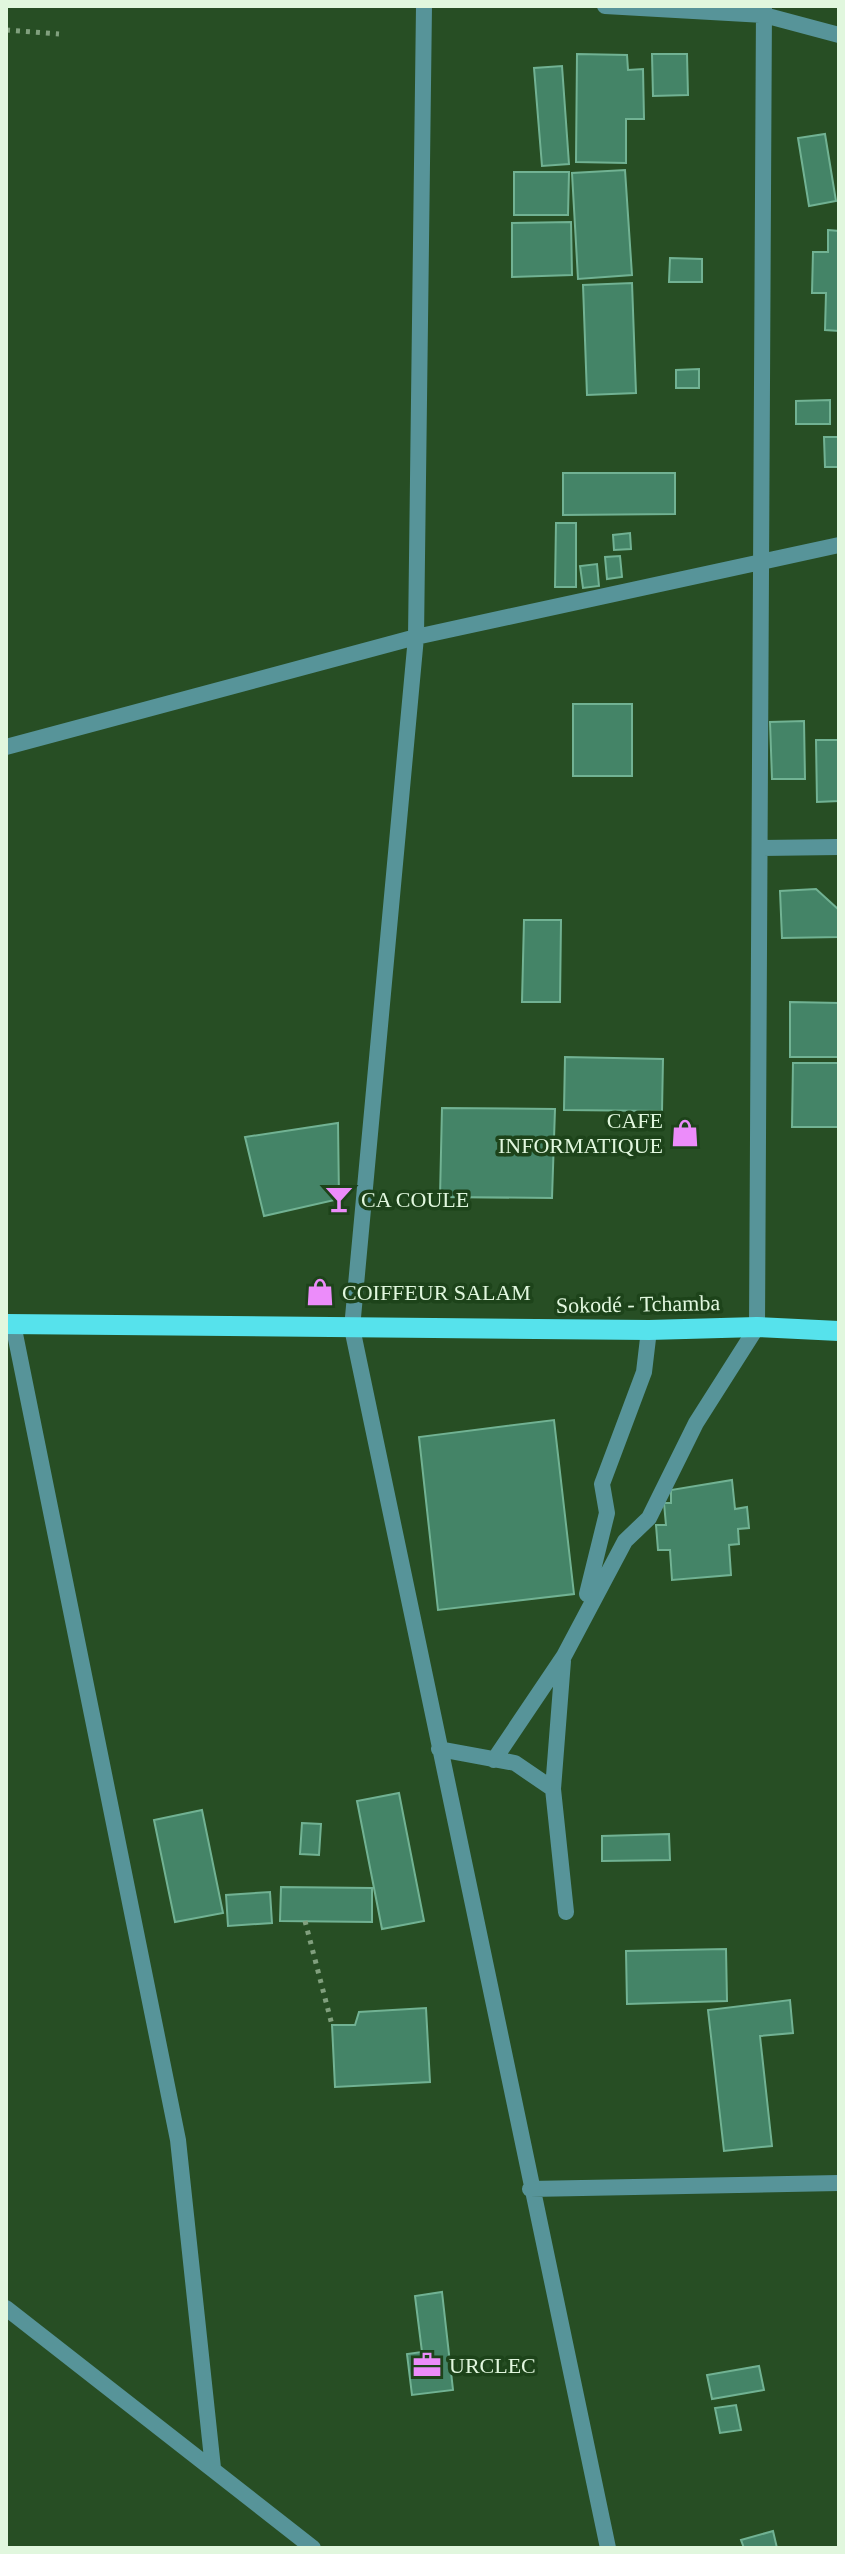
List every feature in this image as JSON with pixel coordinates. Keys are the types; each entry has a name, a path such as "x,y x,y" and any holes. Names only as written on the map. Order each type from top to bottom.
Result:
{"main road":[{"name":"Sokodé - Tchamba","path":"9,1324 649,1330 757,1327 839,1331"}],"street":[{"path":"424,6 416,637 352,1328 530,2189 608,2548"},
{"path":"605,6 764,11 839,35"},
{"path":"494,1760 564,1656 625,1541 649,1518 696,1423 757,1327 764,11"},
{"path":"6,747 416,637 839,545"},
{"path":"761,848 839,847"},
{"path":"9,1324 178,2140 213,2468"},
{"path":"566,1912 553,1789 564,1656 594,1574 607,1513 602,1484 644,1372 649,1330"},
{"path":"439,1749 515,1763 553,1789"},
{"path":"530,2189 839,2183"},
{"path":"6,2308 313,2548"}],"path":[{"path":"6,30 59,34"},
{"path":"305,1921 332,2025"}],"building":[{"path":"577,54 627,55 628,70 643,69 644,119 626,119 626,163 576,162"},
{"path":"652,54 687,54 688,95 653,96"},
{"path":"562,66 569,164 542,166 534,68"},
{"path":"825,134 836,201 809,206 798,138"},
{"path":"625,170 632,275 578,279 572,173"},
{"path":"514,172 569,172 568,215 514,215"},
{"path":"571,222 572,275 512,277 512,223"},
{"path":"828,230 839,231 839,331 825,330 826,293 812,293 813,252 828,252"},
{"path":"670,258 702,259 702,282 669,282"},
{"path":"632,283 636,393 587,395 583,285"},
{"path":"699,369 699,388 676,388 676,370"},
{"path":"830,400 830,424 796,424 796,401"},
{"path":"824,437 839,437 839,467 825,467"},
{"path":"563,473 675,473 675,514 563,515"},
{"path":"556,523 576,523 576,587 555,587"},
{"path":"630,533 631,549 614,550 613,535"},
{"path":"620,556 622,577 607,579 605,557"},
{"path":"597,564 599,586 583,588 580,566"},
{"path":"573,704 632,704 632,776 573,776"},
{"path":"804,721 805,779 772,779 770,722"},
{"path":"816,740 839,740 839,801 817,802"},
{"path":"816,889 839,910 839,937 782,938 780,891"},
{"path":"524,920 561,920 560,1002 522,1002"},
{"path":"790,1002 839,1003 839,1057 790,1057"},
{"path":"565,1057 663,1059 662,1111 564,1110"},
{"path":"793,1063 839,1063 839,1127 792,1127"},
{"path":"442,1108 555,1109 552,1198 440,1197"},
{"path":"338,1123 339,1199 264,1216 245,1137"},
{"path":"554,1420 574,1594 438,1610 419,1437"},
{"path":"732,1480 735,1509 747,1507 749,1528 738,1529 739,1544 729,1545 731,1575 672,1580 670,1550 658,1550 656,1525 666,1525 664,1503 671,1503 671,1490"},
{"path":"399,1793 424,1921 382,1929 357,1801"},
{"path":"202,1810 223,1913 175,1922 154,1820"},
{"path":"302,1823 321,1824 319,1855 300,1854"},
{"path":"669,1834 670,1860 602,1861 602,1836"},
{"path":"281,1887 372,1888 372,1922 280,1921"},
{"path":"270,1892 272,1923 228,1926 226,1895"},
{"path":"726,1949 727,2001 627,2004 626,1951"},
{"path":"790,2000 793,2033 760,2036 772,2146 724,2151 708,2010"},
{"path":"426,2008 430,2082 335,2087 332,2025 355,2025 359,2012"},
{"path":"442,2292 453,2390 412,2395 407,2354 422,2352 415,2296"},
{"path":"759,2366 764,2390 712,2399 707,2375"},
{"path":"736,2405 741,2430 720,2433 715,2408"},
{"path":"773,2531 777,2548 744,2548 741,2540"}],"place":[{"name":"CAFE INFORMATIQUE","path":"685,1133"},
{"name":"CA COULE","path":"339,1199"},
{"name":"COIFFEUR SALAM","path":"320,1292"},
{"name":"URCLEC","path":"427,2365"}]}
